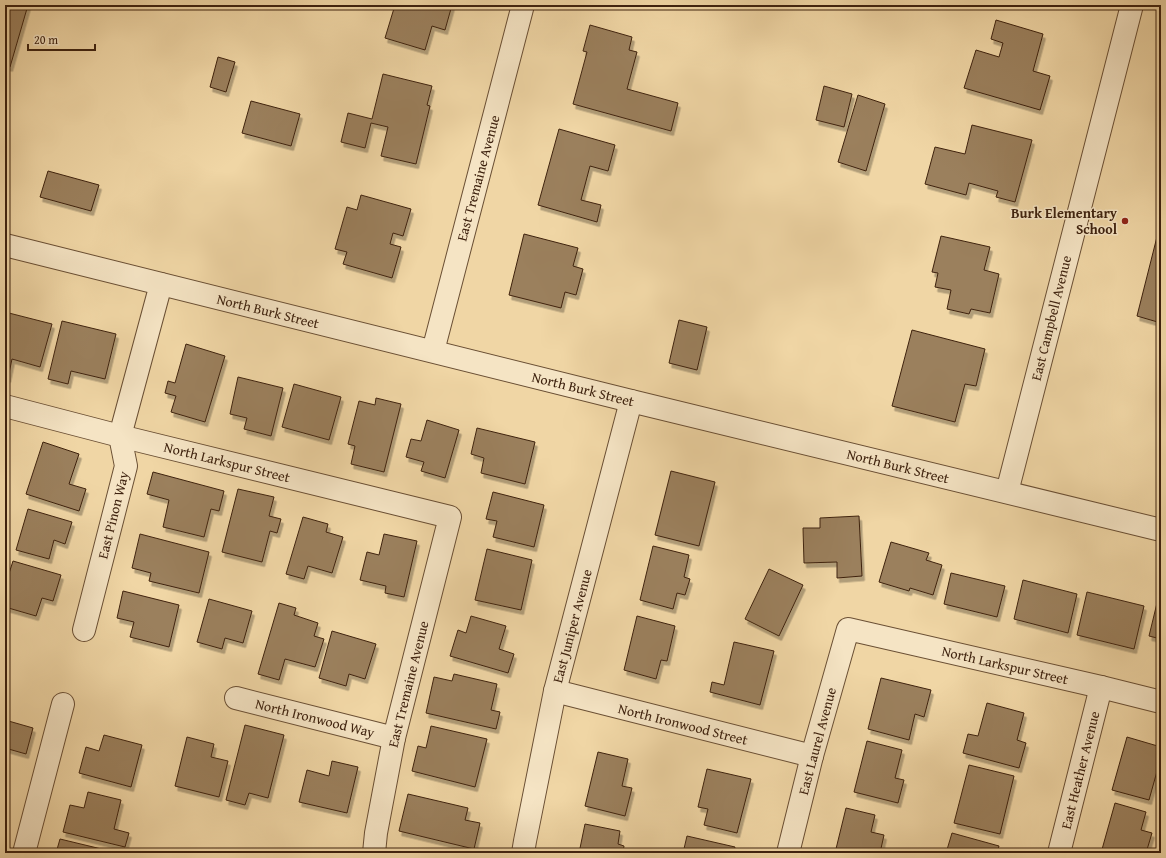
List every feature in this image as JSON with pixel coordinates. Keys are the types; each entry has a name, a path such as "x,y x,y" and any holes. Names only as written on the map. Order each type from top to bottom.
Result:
{"street":[{"name":"East Tremaine Avenue","path":"433,351 523,5"},
{"name":"East Campbell Avenue","path":"1007,492 1132,5"},
{"name":"North Burk Street","path":"5,246 1161,530"},
{"name":"East Pinon Way","path":"84,630 126,466 120,436 161,284"},
{"name":"East Juniper Avenue","path":"523,853 555,691 632,401"},
{"name":"North Larkspur Street","path":"5,406 120,436 450,517"},
{"name":"East Tremaine Avenue","path":"374,853 376,833 394,738 450,517"},
{"name":"North Larkspur Street","path":"848,629 1102,687 1161,702"},
{"name":"East Laurel Avenue","path":"788,853 812,756 848,629"},
{"name":"East Heather Avenue","path":"1059,853 1102,687"},
{"name":"North Ironwood Street","path":"555,691 812,756"},
{"name":"North Ironwood Way","path":"236,698 394,738"},
{"path":"24,853 63,704"}],"building":[{"path":"5,5 28,5 10,67 5,65"},
{"path":"395,5 452,5 445,30 432,26 425,50 385,38"},
{"path":"996,20 1043,34 1033,71 1050,76 1040,110 964,88 976,50 999,57 1003,43 991,39"},
{"path":"590,25 632,37 629,50 637,52 627,89 678,103 671,131 573,104 587,52 583,51"},
{"path":"218,57 235,62 226,92 210,87"},
{"path":"383,74 432,86 427,105 430,106 416,164 381,156 388,127 371,123 365,148 341,142 348,113 372,119"},
{"path":"824,86 852,94 844,127 816,120"},
{"path":"858,95 885,104 866,171 838,162"},
{"path":"251,101 300,114 291,146 242,133"},
{"path":"972,125 1032,140 1015,202 996,197 998,191 969,183 966,195 925,184 935,147 965,154"},
{"path":"559,129 615,145 608,171 590,166 581,200 601,205 597,222 538,205"},
{"path":"48,171 99,185 91,211 40,197"},
{"path":"361,195 411,209 403,236 393,233 390,244 401,247 392,278 343,264 347,252 335,249 347,207 357,210"},
{"path":"1161,221 1161,323 1137,316"},
{"path":"524,234 578,248 573,266 583,269 576,295 565,292 561,308 509,295"},
{"path":"941,236 990,247 984,270 999,274 990,313 971,309 969,314 947,309 951,290 935,287 938,273 932,272"},
{"path":"5,312 52,324 40,367 12,359 8,378 5,377"},
{"path":"679,320 707,327 697,370 669,363"},
{"path":"62,321 116,334 105,379 71,371 68,384 48,379"},
{"path":"912,330 985,349 976,386 965,384 955,422 892,406"},
{"path":"186,344 225,356 205,422 171,412 176,396 165,393 168,381 175,383"},
{"path":"238,377 283,388 271,436 244,429 247,418 230,414"},
{"path":"294,384 341,397 329,440 282,427"},
{"path":"376,398 401,404 384,472 351,464 355,446 348,444 359,401 375,405"},
{"path":"427,420 459,430 445,478 421,471 424,462 406,457 411,439 421,441"},
{"path":"477,428 535,442 525,484 481,473 484,458 471,454"},
{"path":"43,442 79,454 69,484 86,489 79,511 26,494"},
{"path":"671,471 715,482 699,546 655,535"},
{"path":"153,472 224,491 219,511 211,509 204,537 163,527 169,500 147,494"},
{"path":"238,489 274,497 269,516 281,519 277,533 270,531 262,562 222,552"},
{"path":"493,492 544,505 534,547 493,537 497,521 486,519"},
{"path":"28,509 72,522 65,544 54,540 49,559 16,550"},
{"path":"859,516 862,576 837,578 837,562 804,563 803,528 820,528 820,518"},
{"path":"303,517 328,524 326,532 343,537 332,573 308,566 304,579 286,574"},
{"path":"140,534 209,552 199,593 149,581 151,573 132,568"},
{"path":"384,534 417,541 404,597 385,593 386,586 360,580 367,552 379,555"},
{"path":"891,542 929,553 926,560 942,565 933,595 910,588 909,591 879,582"},
{"path":"653,546 689,555 684,577 690,579 685,595 677,593 673,609 640,600"},
{"path":"487,549 532,560 521,610 475,600"},
{"path":"13,561 61,575 53,601 42,598 36,616 5,607 5,586"},
{"path":"769,569 803,585 779,636 745,619"},
{"path":"951,573 1005,586 997,617 944,604"},
{"path":"1023,580 1077,594 1068,633 1014,619"},
{"path":"123,591 179,605 169,647 130,637 134,622 117,618"},
{"path":"1087,592 1144,606 1134,649 1077,635"},
{"path":"209,599 252,611 243,643 225,638 222,649 197,642"},
{"path":"279,603 296,608 294,615 318,623 314,636 324,639 315,667 285,659 279,680 258,674"},
{"path":"1157,603 1161,604 1161,639 1149,636"},
{"path":"471,616 506,626 499,649 514,654 508,673 450,656 458,630 466,633"},
{"path":"637,616 675,626 667,661 661,660 656,679 624,670"},
{"path":"332,631 376,644 365,679 349,674 346,686 319,678"},
{"path":"734,642 774,651 760,705 710,692 712,682 724,685"},
{"path":"454,674 497,684 491,710 500,712 496,729 426,713 434,677 452,681"},
{"path":"881,678 931,690 924,717 915,714 909,740 868,729"},
{"path":"987,703 1024,713 1017,740 1026,743 1019,768 963,753 968,734 978,736"},
{"path":"5,720 33,728 26,754 5,748"},
{"path":"245,725 284,735 268,798 249,793 245,805 226,800"},
{"path":"431,726 487,739 475,787 412,771 418,746 426,748"},
{"path":"104,735 142,745 131,787 79,773 86,747 99,751"},
{"path":"187,737 214,744 211,757 228,761 219,797 175,786"},
{"path":"1127,737 1161,747 1161,757 1149,800 1112,790"},
{"path":"867,741 902,750 895,778 904,780 898,803 854,792"},
{"path":"598,752 628,759 622,786 632,788 625,816 585,806"},
{"path":"332,761 358,767 347,813 299,802 307,770 329,776"},
{"path":"969,765 1014,776 1000,834 954,823"},
{"path":"707,769 751,779 737,833 704,825 708,809 698,807"},
{"path":"88,792 121,800 114,829 129,833 125,847 63,832 70,805 84,808"},
{"path":"408,794 468,808 465,820 480,823 474,849 399,831"},
{"path":"1115,803 1146,812 1141,830 1152,833 1146,853 1135,850 1135,853 1101,853"},
{"path":"846,808 875,815 871,832 884,835 880,853 835,853"},
{"path":"585,824 620,831 618,844 624,846 623,853 579,853"},
{"path":"952,833 999,846 997,853 946,853"},
{"path":"687,836 735,847 734,853 683,853"},
{"path":"60,839 118,853 56,853"}],"place":[{"name":"Burk Elementary School","path":"1125,221"}]}
